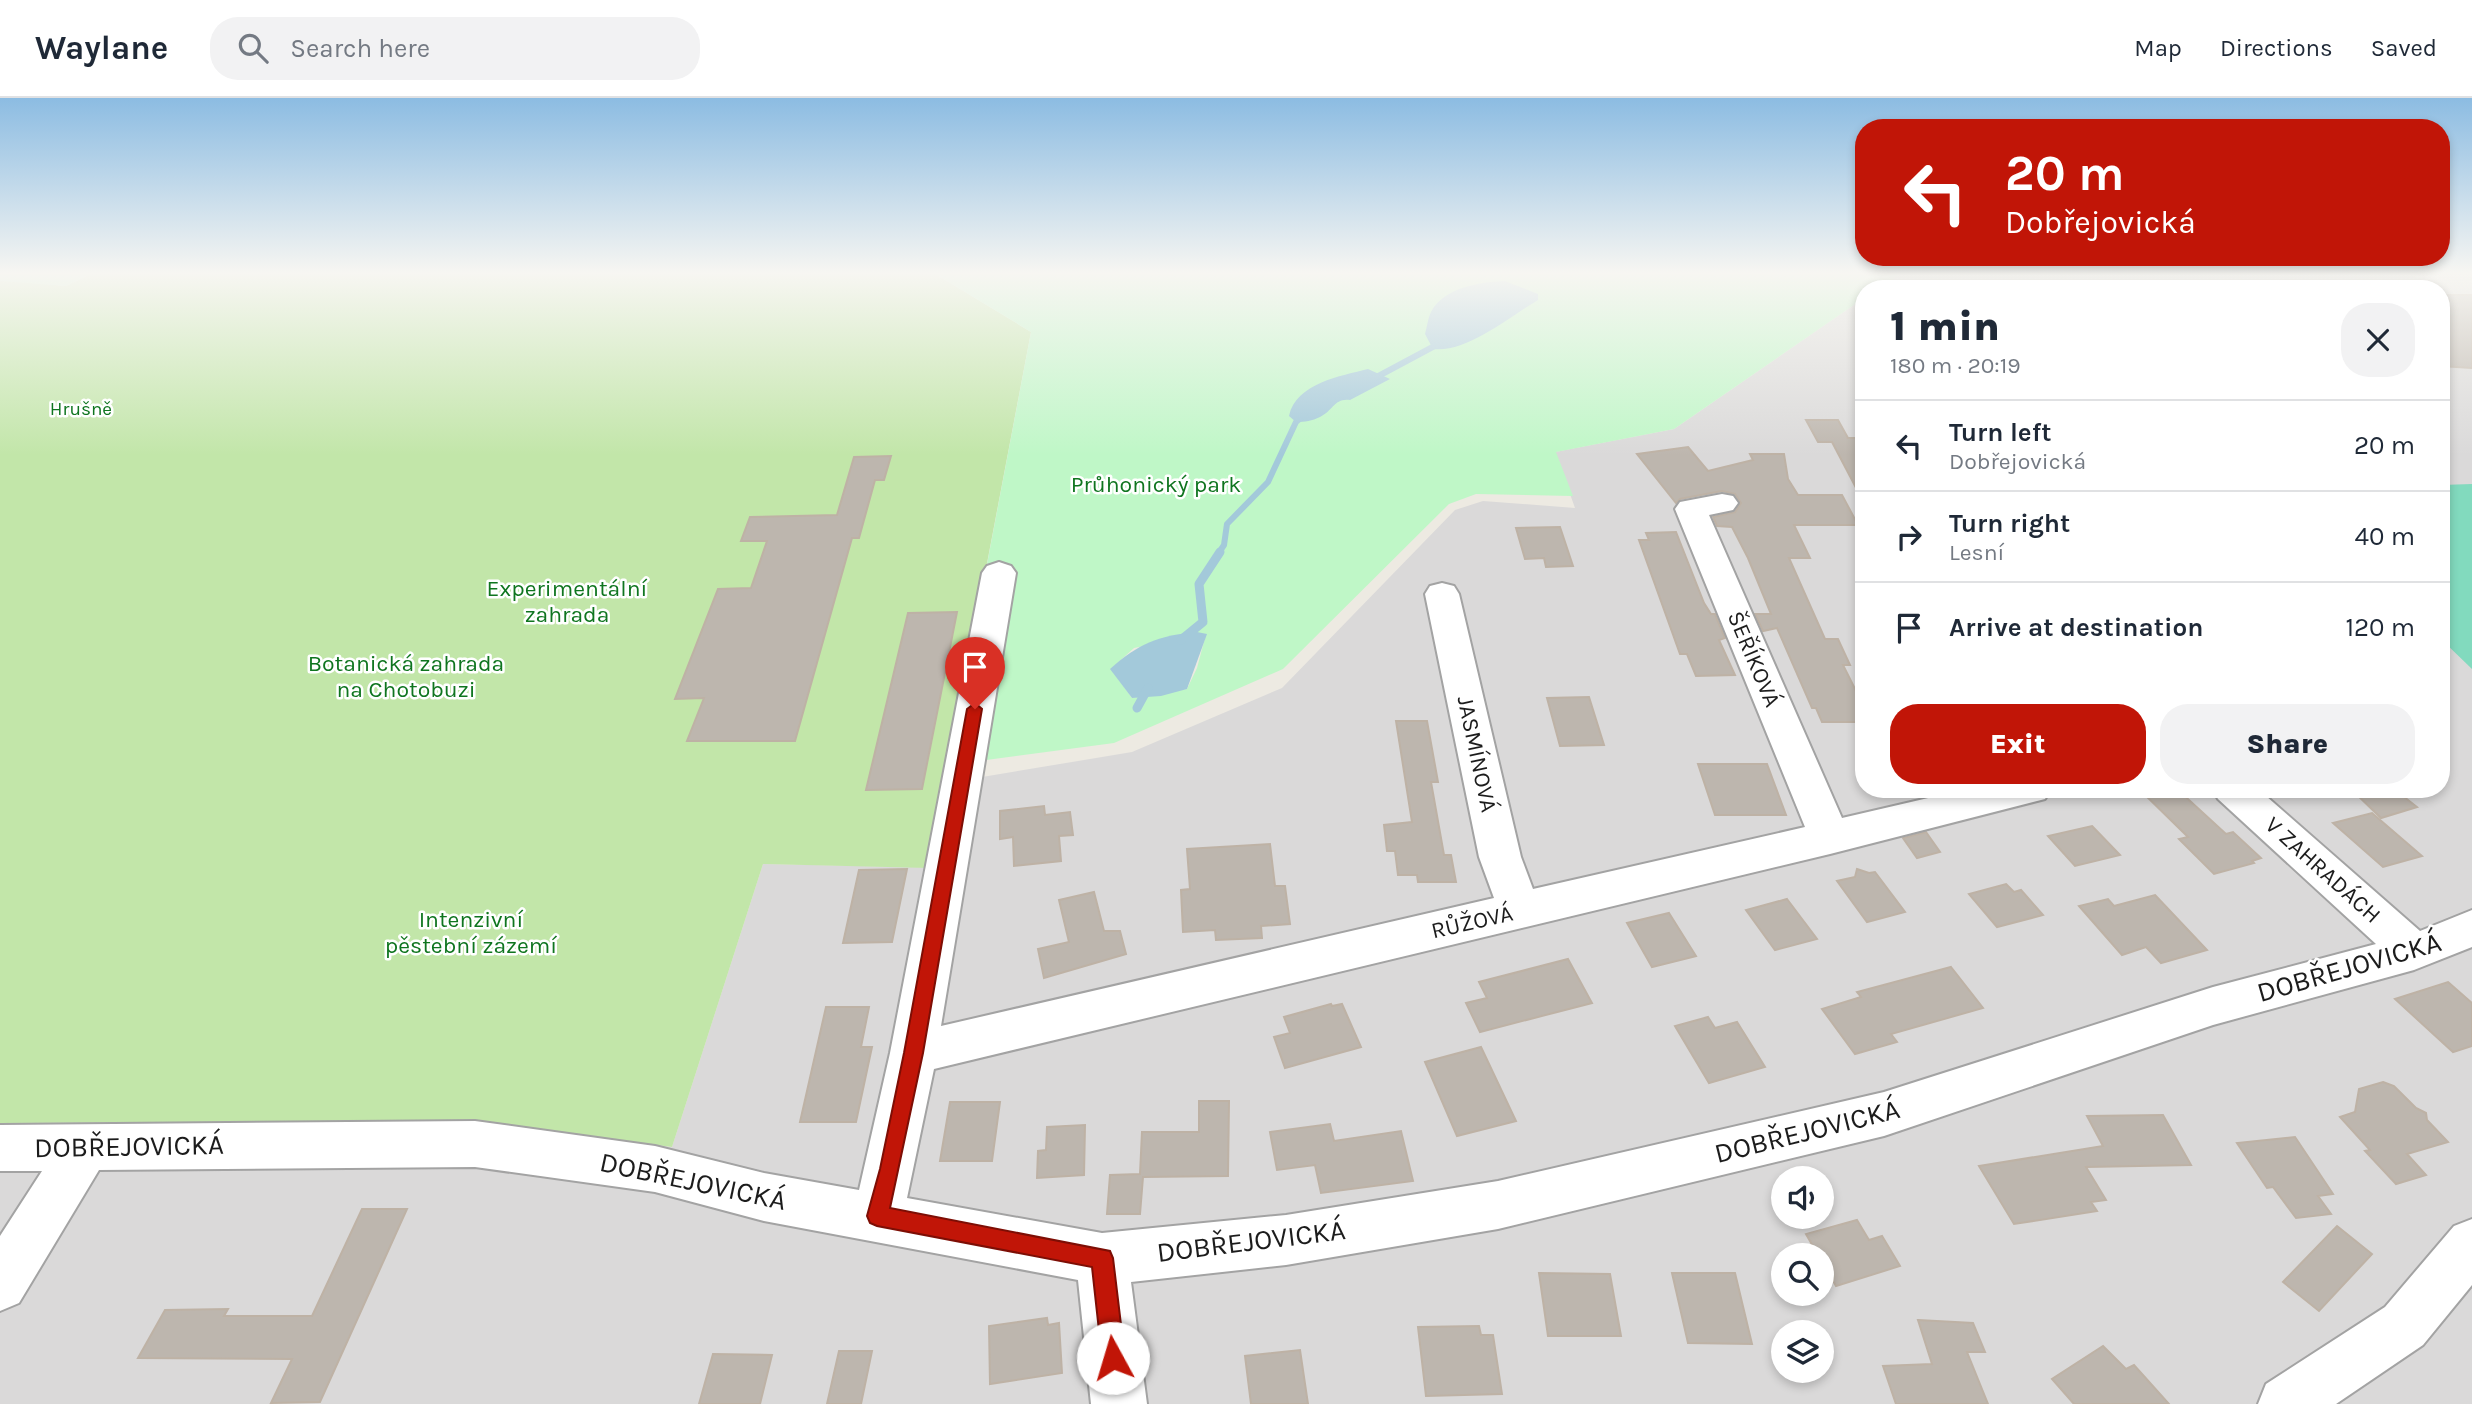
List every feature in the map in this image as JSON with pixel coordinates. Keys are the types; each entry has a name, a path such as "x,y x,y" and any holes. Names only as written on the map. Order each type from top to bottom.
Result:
{"street":[{"name":"ŠEŘÍKOVÁ","path":"1722,503 1691,509 1830,838"},
{"path":"877,1216 890,1169 914,1053 999,573"},
{"name":"JASMÍNOVÁ","path":"1442,594 1500,857 1520,911"},
{"name":"RŮŽOVÁ","path":"914,1053 1994,798"},
{"name":"V ZAHRADÁCH","path":"2242,798 2414,952"},
{"name":"DOBŘEJOVICKÁ","path":"0,1148 475,1144 655,1169 764,1197 1102,1258 1286,1240 1498,1205 1884,1114 2213,1006 2414,952 2472,928"},
{"path":"0,1284 86,1146"},
{"path":"2286,1404 2404,1325 2472,1244"},
{"path":"1102,1258 1118,1404"}],"shaded area":[{"path":"1813,333 1855,333 1855,798 2450,798 2450,333 2472,333 2472,1404 0,1404 0,1115 469,1121 672,1147 763,864 958,868 976,778 1132,752 1282,688 1455,510 1483,501 1575,508 1555,452 1674,429"}],"green space":[{"name":"Botanická zahrada na Chotobuzi","path":"0,333 1031,333 929,868 763,864 672,1147 469,1121 0,1123"},
{"name":"Průhonický park","path":"1031,333 1813,333 1674,429 1556,452 1573,496 1476,494 1449,504 1283,669 1114,743 949,765","holes":["1206,634 1197,668 1187,689 1132,698 1111,669 1134,648"]},
{"path":"2472,484 2472,669 2450,648 2450,485"}],"water":[{"path":"1486,333 1474,340 1446,349 1433,349 1425,334"},
{"path":"1368,369 1390,379 1350,400 1340,401 1314,419 1296,422 1289,416 1293,405 1310,388 1333,378"},
{"path":"1197,632 1207,634 1187,689 1161,696 1132,698 1110,669 1150,642"}],"building":[{"path":"2450,333 2472,333 2472,368 2450,367"},
{"path":"1806,420 1838,420 1848,438 1855,438 1855,486 1832,442 1818,442"},
{"path":"1688,447 1708,471 1753,460 1750,454 1784,454 1788,479 1798,495 1842,495 1855,519 1855,525 1794,525 1810,558 1789,558 1825,639 1838,639 1850,665 1843,665 1855,689 1855,722 1822,722 1816,708 1812,708 1777,628 1763,631 1755,614 1771,614 1748,558 1732,527 1717,526 1713,517 1735,512 1741,503 1735,494 1722,491 1680,499 1676,503 1637,454"},
{"path":"891,456 884,480 875,480 859,538 852,538 795,741 687,741 704,698 675,699 718,589 751,588 767,541 741,541 750,517 837,515 854,457"},
{"path":"1560,527 1573,566 1546,567 1544,558 1525,559 1516,528"},
{"path":"1676,532 1704,603 1711,614 1715,614 1725,638 1719,640 1735,675 1696,676 1687,654 1680,654 1639,540 1649,540 1646,533"},
{"path":"957,612 922,789 866,790 908,613"},
{"path":"1589,697 1604,745 1560,746 1547,698"},
{"path":"1396,721 1427,721 1438,782 1431,782 1444,855 1451,855 1456,882 1418,882 1417,875 1398,875 1395,851 1387,851 1384,825 1412,822"},
{"path":"1698,764 1767,764 1786,815 1715,815"},
{"path":"2148,798 2187,798 2226,834 2233,832 2261,858 2252,861 2254,863 2214,874 2179,839 2188,837"},
{"path":"2360,798 2406,798 2417,807 2381,818"},
{"path":"1044,806 1045,815 1070,812 1073,835 1059,836 1061,861 1014,866 1013,837 1000,839 1000,811"},
{"path":"2372,813 2422,856 2383,867 2333,823"},
{"path":"2092,826 2120,855 2075,866 2048,836"},
{"path":"1926,832 1940,852 1917,858 1903,838"},
{"path":"1270,844 1275,886 1285,886 1290,924 1261,926 1262,938 1216,940 1215,930 1183,932 1181,890 1190,889 1187,849"},
{"path":"907,869 892,942 843,943 859,870"},
{"path":"1857,869 1875,872 1905,912 1867,922 1837,881 1855,877"},
{"path":"2006,884 2014,892 2021,890 2043,915 1997,927 1969,894"},
{"path":"1094,892 1104,931 1120,931 1126,954 1044,978 1038,949 1069,942 1059,900"},
{"path":"2155,895 2207,950 2161,963 2146,947 2122,955 2079,906 2108,899 2114,906"},
{"path":"1787,899 1817,939 1775,950 1746,910"},
{"path":"1669,913 1696,956 1652,967 1627,923"},
{"path":"1568,959 1592,1003 1480,1032 1466,1003 1487,998 1479,982"},
{"path":"1951,967 1983,1008 1891,1034 1897,1042 1855,1054 1822,1009 1861,997 1857,992"},
{"path":"2448,982 2472,1003 2472,1046 2453,1052 2395,999"},
{"path":"1331,1004 1342,1004 1361,1047 1285,1068 1274,1037 1290,1033 1284,1017"},
{"path":"826,1007 869,1007 861,1047 872,1047 856,1122 800,1122"},
{"path":"1708,1017 1715,1028 1737,1022 1765,1067 1709,1083 1675,1026"},
{"path":"1481,1047 1516,1121 1457,1136 1425,1062"},
{"path":"2383,1082 2394,1086 2416,1108 2426,1113 2427,1120 2448,1142 2407,1154 2426,1175 2396,1184 2365,1151 2370,1150 2340,1117 2355,1112 2359,1089"},
{"path":"1199,1101 1229,1101 1228,1176 1143,1177 1140,1214 1107,1214 1110,1175 1140,1174 1142,1132 1199,1132"},
{"path":"950,1102 1000,1102 992,1161 940,1161"},
{"path":"2163,1115 2191,1165 2086,1167 2106,1200 2091,1202 2097,1211 2014,1224 1979,1166 2103,1146 2087,1116"},
{"path":"1330,1124 1334,1141 1401,1131 1413,1181 1321,1193 1315,1165 1277,1170 1270,1132"},
{"path":"1085,1125 1084,1175 1037,1178 1038,1151 1046,1150 1047,1127"},
{"path":"2295,1137 2333,1194 2318,1196 2331,1214 2296,1218 2273,1187 2267,1188 2237,1143"},
{"path":"362,1209 407,1209 320,1402 271,1403 292,1359 138,1358 165,1310 228,1309 224,1316 312,1316"},
{"path":"1857,1220 1869,1240 1882,1236 1900,1266 1836,1286 1834,1243 1811,1243 1806,1234 1834,1229 1834,1226"},
{"path":"2337,1226 2372,1254 2319,1311 2283,1282"},
{"path":"1539,1273 1610,1274 1621,1336 1548,1336"},
{"path":"1672,1273 1735,1273 1752,1344 1688,1343"},
{"path":"1047,1318 1048,1325 1059,1323 1062,1373 990,1384 989,1326"},
{"path":"1918,1320 1973,1323 1985,1352 1967,1352 1988,1404 1896,1404 1883,1366 1932,1364"},
{"path":"1479,1326 1481,1335 1493,1335 1502,1394 1426,1396 1418,1327"},
{"path":"2103,1346 2126,1369 2134,1365 2169,1404 2074,1404 2052,1379"},
{"path":"1300,1350 1308,1404 1251,1404 1245,1356"},
{"path":"839,1351 872,1351 861,1404 827,1404"},
{"path":"713,1354 772,1355 760,1404 699,1404"}],"waterway":[{"path":"1371,380 1442,342"},
{"path":"1218,554 1224,545 1227,524 1268,482 1296,422 1304,415"},
{"path":"1181,640 1203,622 1199,584 1220,552"},
{"path":"1137,708 1148,688"}],"route":[{"path":"975,709 914,1053 890,1169 877,1216 1102,1258 1113,1358"}],"park label":[{"name":"Hrušně","path":"81,409"},
{"name":"Experimentální zahrada","path":"567,601"},
{"name":"Intenzivní pěstební zázemí","path":"471,932"}]}
